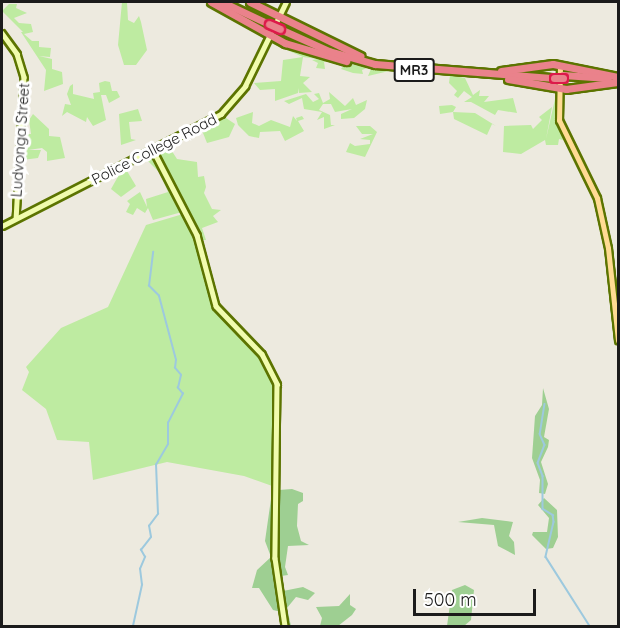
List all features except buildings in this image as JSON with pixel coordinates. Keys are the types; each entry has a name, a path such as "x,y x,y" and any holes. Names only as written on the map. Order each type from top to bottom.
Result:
{"highway":[{"path":"210,2 269,35 307,51 379,64"},
{"name":"MR3","path":"222,2 270,23"},
{"name":"MR3","path":"229,2 329,51 379,64 618,80"},
{"path":"250,2 280,14 335,46 379,64"},
{"path":"489,73 560,65 618,80"},
{"path":"489,73 558,88 618,80"}],"main road":[{"path":"560,65 558,88 562,130 597,198 605,226 618,340"}],"street":[{"name":"Police College Road","path":"2,225 153,150 228,108 245,86 286,2"},
{"name":"Ludvonga Street","path":"2,33 17,54 24,77 16,210 19,217"},
{"path":"153,150 197,235 216,306 262,354 277,384 275,558 285,627"}],"green space":[{"path":"122,2 127,2 128,20 134,23 139,16 141,22 147,50 136,65 124,65 118,45"},
{"path":"9,4 17,4 16,8 27,13 14,18 19,23 31,24 33,32 24,34 32,41 39,41 39,47 51,48 50,57 39,56 52,59 52,69 62,72 63,84 44,91 46,70 21,32 23,32 2,11"},
{"path":"273,40 352,64 349,64 389,71 368,76 371,69 362,70 363,74 353,73 341,69 346,63 333,61 324,62 325,69 316,68 318,63 312,60 318,59 303,57 271,43"},
{"path":"303,57 300,76 310,77 303,83 312,92 299,93 298,88 298,93 275,101 275,89 260,90 254,83 281,81 283,60"},
{"path":"450,75 465,78 473,95 480,90 479,96 489,96 484,102 513,98 517,113 498,110 495,115 471,102 464,102 472,97 464,91 458,98 454,95 457,91 449,83"},
{"path":"110,82 112,91 117,91 120,97 109,103 106,95 101,95 106,120 93,126 87,117 86,122 67,112 62,116 65,104 71,105 67,94 70,86 73,84 73,94 94,99 93,93 100,92 99,83"},
{"path":"329,92 345,106 353,98 356,105 367,100 365,109 354,118 341,119 341,114 352,109 335,112 331,104 323,104 319,110 330,115 331,125 335,125 324,129 324,117 317,120 322,112 304,109 302,98 289,104 284,101 306,94 313,102 319,99 314,94 319,93 323,103 330,99"},
{"path":"555,99 563,140 559,139 558,145 546,145 545,140 521,154 503,152 504,126 531,125 533,129 542,120 539,117 552,107 546,139"},
{"path":"439,106 456,107 453,112 440,114"},
{"path":"138,109 142,121 129,122 131,139 136,140 121,145 119,114"},
{"path":"253,112 252,123 259,126 271,120 290,127 293,116 297,121 296,118 302,116 304,119 298,121 304,131 285,141 280,131 260,132 259,138 249,136 238,125 236,118"},
{"path":"453,112 475,113 496,126 492,124 487,135 454,119"},
{"path":"33,114 49,129 49,136 60,137 65,158 47,161 47,152 42,148 28,150 41,150 38,158 22,160 24,134 31,134 29,120"},
{"path":"223,116 235,124 229,137 207,143 201,128"},
{"path":"356,126 370,126 377,132 365,157 346,152 350,143 355,146 370,144 370,140 360,139 373,134 362,134"},
{"path":"168,145 177,159 197,162 198,177 204,176 206,187 204,193 212,209 221,210 213,216 218,222 202,228 206,240 201,240 160,158 159,149"},
{"path":"148,155 155,158 182,212 153,220 148,208 145,213 137,208 133,215 126,212 130,204 127,201 140,192 147,207 146,199 168,192 159,172 147,160"},
{"path":"124,166 136,186 121,197 111,189"},
{"path":"183,214 201,254 212,300 257,350 273,378 275,487 244,476 167,462 93,480 89,442 57,440 46,409 22,390 29,372 26,367 61,328 108,307 146,225"},
{"path":"543,388 549,409 544,437 549,440 548,447 541,462 548,484 545,494 539,493 540,480 532,458 535,416 542,405"},
{"path":"292,489 303,493 303,501 298,504 297,526 301,541 309,545 288,546 285,567 288,575 281,576 283,591 303,587 315,593 308,600 296,597 287,608 291,626 287,626 280,590 277,530 279,490"},
{"path":"272,492 273,553 281,612 273,610 259,588 252,588 257,570 271,557 265,541"},
{"path":"544,498 557,510 558,537 553,548 546,549 532,535 533,532 547,532 549,518 538,505"},
{"path":"482,518 513,522 509,536 514,542 515,555 498,546 494,525 458,522"},
{"path":"465,585 474,590 471,620 464,626 447,626 452,590"},
{"path":"350,594 350,605 356,609 352,615 338,626 320,626 322,618 316,607 339,606"}],"waterway":[{"path":"133,626 142,585 140,569 145,557 141,550 151,537 149,526 158,514 156,465 168,444 168,423 183,394 178,388 181,375 175,368 176,360 159,296 149,286 153,252"},
{"path":"545,404 540,434 545,445 538,463 543,476 543,509 553,515 554,522 546,557 590,626"}]}
